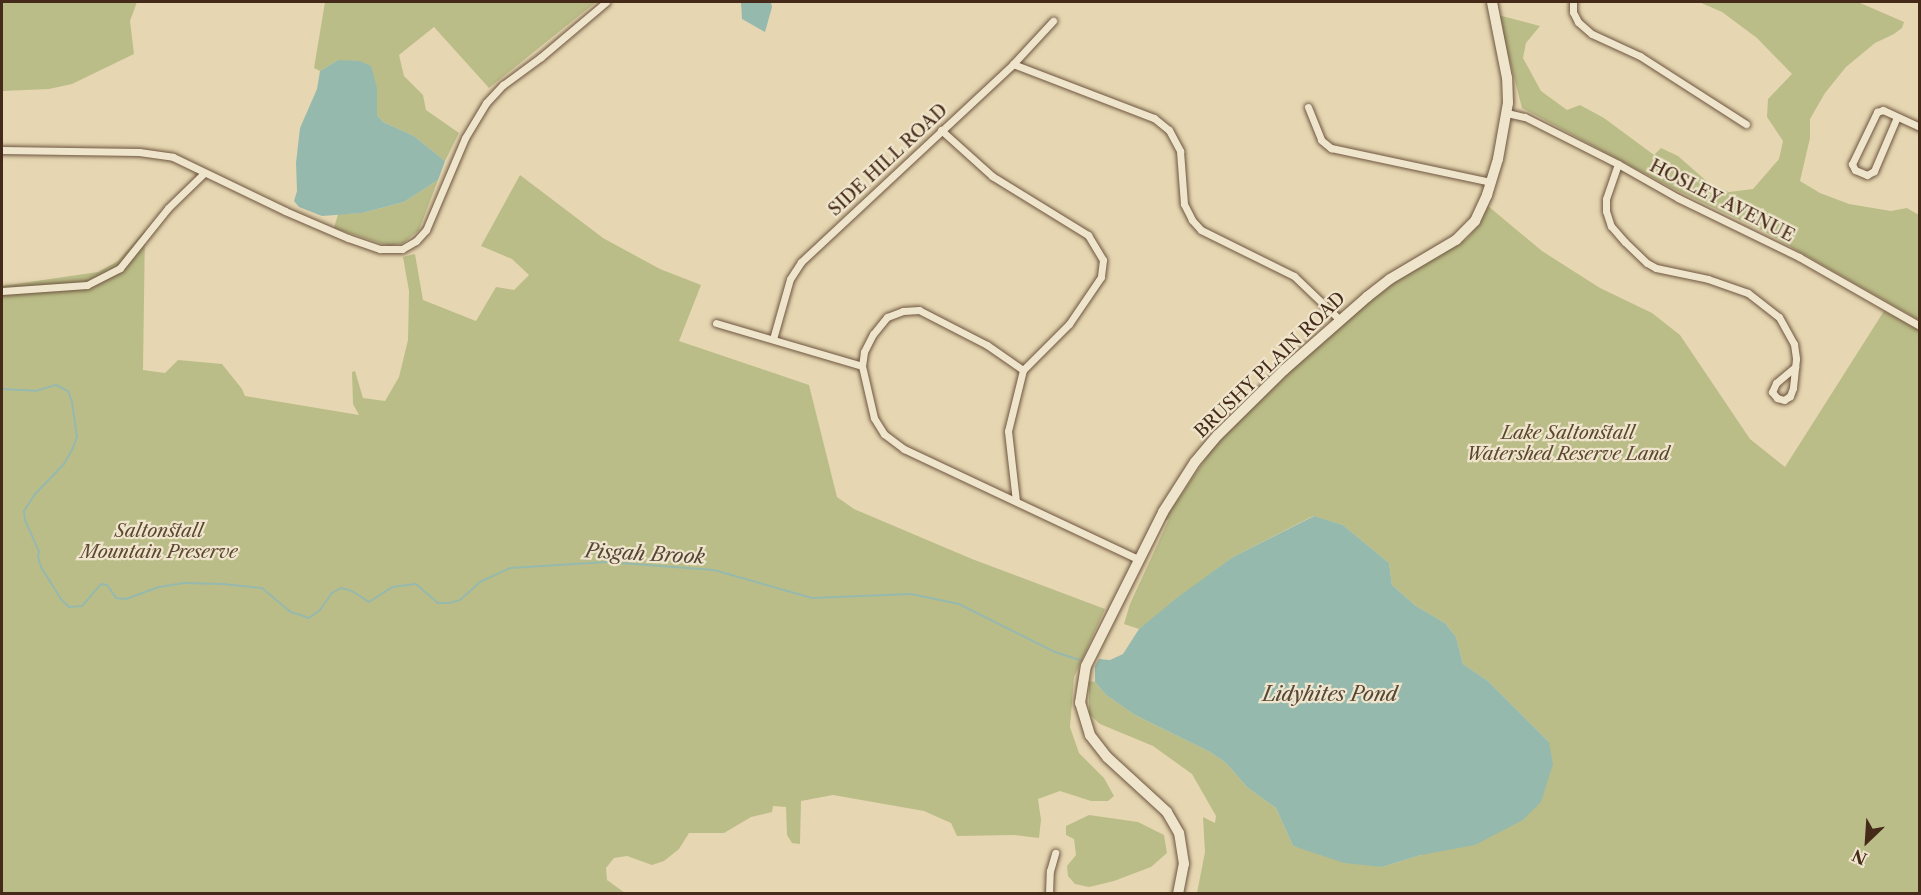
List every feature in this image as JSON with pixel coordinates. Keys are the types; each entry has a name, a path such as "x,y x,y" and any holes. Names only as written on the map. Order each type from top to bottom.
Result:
{"main road":[{"name":"BRUSHY PLAIN ROAD","path":"1178,894 1184,864 1183,848 1173,821 1160,804 1097,746 1084,722 1080,704 1086,666 1163,512 1197,459 1267,385 1340,320 1390,279 1467,231 1480,211 1503,140 1507,113 1507,78 1492,2"}],"street":[{"path":"2,150 150,153 190,163 204,173 348,238 392,250 410,246 426,230 465,138 486,103 503,85 541,57 606,2"},
{"path":"1573,2 1573,12 1578,22 1592,34 1640,56 1746,124"},
{"name":"SIDE HILL ROAD","path":"773,339 790,279 801,262 1013,64 1053,21"},
{"path":"1013,64 1154,118 1169,130 1180,152 1184,204 1197,225 1202,230 1294,276 1340,320"},
{"path":"1308,107 1322,140 1331,148 1491,182"},
{"path":"1897,117 1874,171 1867,175 1855,170 1852,164 1877,112 1883,110 1920,127"},
{"name":"HOSLEY AVENUE","path":"1507,113 1525,117 1618,164 1678,198 1798,257 1920,326"},
{"path":"941,130 992,176 1088,235 1103,260 1101,277 1069,324 1023,370 1008,431 1016,501"},
{"path":"1618,164 1606,199 1606,212 1611,226 1647,263 1656,268 1726,285 1748,293 1779,317 1794,344 1795,368 1790,396 1784,400 1777,398 1772,392 1776,383 1795,368"},
{"path":"2,291 87,285 120,268 168,208 204,173"},
{"path":"1023,370 987,345 919,310 903,311 887,317 873,334 864,352 862,366 874,418 884,434 904,449 1138,559"},
{"path":"716,323 862,366"},
{"path":"1049,894 1050,871 1055,853"}],"green space":[{"path":"2,2 137,2 130,21 134,54 72,84 49,89 3,91"},
{"path":"325,2 596,2 489,88 434,27 399,55 404,76 423,95 426,110 459,133 445,161 414,136 383,122 377,115 377,88 338,60 320,71 314,68"},
{"path":"1699,2 1858,2 1904,22 1902,28 1875,43 1846,67 1825,93 1810,119 1810,138 1800,181 1820,193 1849,204 1891,211 1907,208 1919,215 1919,320 1765,232 1676,190 1522,108 1498,15 1540,26 1526,43 1523,58 1541,91 1567,110 1580,105 1604,118 1654,155 1661,148 1678,156 1710,184 1729,192 1753,189 1779,159 1783,141 1767,117 1768,99 1792,74 1757,38 1722,12"},
{"name":"Saltonstall Mountain Preserve","path":"520,175 603,238 660,269 701,285 679,341 809,385 837,497 854,509 972,559 1105,609 1074,677 1070,727 1079,753 1104,778 1114,796 1108,801 1091,801 1060,791 1038,799 1041,820 1039,838 1015,835 957,836 951,823 924,811 833,795 801,801 800,844 792,843 787,835 786,807 773,806 772,812 751,817 724,833 689,833 679,849 664,861 652,865 627,856 614,858 606,868 607,880 625,893 2,893 2,286 98,272 118,261 145,230 143,370 165,373 178,360 222,364 245,396 359,415 353,404 352,372 355,371 363,398 385,401 399,377 408,340 409,291 403,257 415,254 423,300 476,321 496,287 514,290 529,275 512,259 481,246"},
{"path":"438,180 419,230 403,243 389,246 334,228 338,214 362,213 404,202"},
{"name":"Lake Saltonstall Watershed Reserve Land","path":"1488,206 1542,251 1600,288 1652,313 1680,335 1750,439 1785,467 1884,311 1919,330 1919,893 1197,893 1205,852 1203,817 1215,823 1216,816 1192,774 1153,746 1100,724 1089,714 1089,681 1095,682 1106,695 1135,715 1210,752 1226,763 1248,788 1276,808 1293,846 1382,867 1421,855 1549,742 1488,681 1463,664 1456,637 1445,623 1416,606 1392,585 1389,563 1343,525 1313,516 1233,557 1139,629 1124,624 1130,604 1169,519 1163,522 1214,446 1305,357 1389,285 1467,239 1481,222"},
{"path":"1089,815 1138,822 1164,835 1167,853 1151,867 1114,881 1089,887 1075,884 1068,876 1067,866 1076,855 1074,839 1066,835 1066,826"}],"water":[{"path":"741,2 771,2 772,7 765,32 742,19"},
{"path":"338,60 360,61 371,66 377,88 377,115 383,122 414,136 445,161 438,180 404,202 362,213 322,216 299,207 294,201 297,191 296,163 300,128 317,89 320,71"},
{"name":"Lidyhites Pond","path":"1314,516 1343,525 1389,563 1392,585 1416,606 1445,623 1456,637 1463,664 1488,681 1549,742 1553,764 1541,802 1523,820 1475,845 1421,855 1382,867 1344,863 1293,846 1276,808 1248,788 1226,763 1210,752 1135,715 1106,695 1095,682 1095,666 1099,659 1110,660 1123,654 1139,629 1178,597 1233,557"}],"waterway":[{"name":"Pisgah Brook","path":"2,389 36,391 56,385 68,391 72,402 77,437 72,450 64,464 35,494 24,511 25,520 39,551 41,567 60,598 69,607 82,606 101,584 107,585 116,598 126,599 159,587 183,583 223,584 262,588 291,612 309,618 320,610 332,593 341,588 352,591 369,602 392,587 416,584 438,603 449,603 460,600 480,582 510,568 607,562 714,570 812,598 911,594 959,604 1055,652 1079,660"}]}
